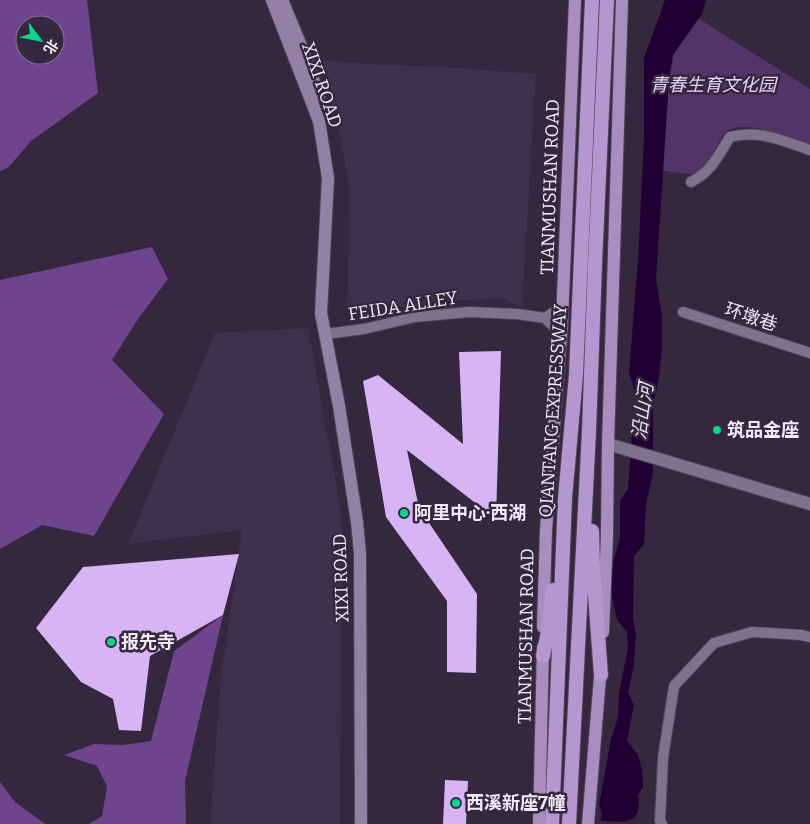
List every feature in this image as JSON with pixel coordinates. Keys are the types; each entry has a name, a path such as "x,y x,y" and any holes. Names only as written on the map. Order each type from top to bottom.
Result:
{"highway":[{"name":"QIANTANG EXPRESSWAY","path":"552,824 565,498 576,376 592,0"},
{"name":"QIANTANG EXPRESSWAY","path":"569,824 608,0"},
{"path":"589,431 593,567 601,675"},
{"path":"543,656 548,632 565,498"}],"main road":[{"name":"XIXI ROAD","path":"272,0 320,121 328,178 321,313 354,506 360,553 362,824"},
{"name":"XIXI ROAD","path":"282,0 304,53 326,118 335,176 332,282 326,334"},
{"name":"TIANMUSHAN ROAD","path":"539,824 546,530 563,306 575,0"},
{"path":"588,824 601,675 607,535 608,444 622,0"}],"street":[{"path":"691,182 703,176 711,167 730,137 742,133 764,134 810,150"},
{"path":"561,334 545,318 563,306"},
{"name":"FEIDA ALLEY","path":"326,334 364,329 416,317 469,312 517,314 545,318"},
{"name":"环墩巷","path":"683,312 810,352"},
{"path":"608,444 810,504"},
{"path":"658,823 662,758 674,686 714,643 752,632 802,634 810,637"}],"shaded area":[{"path":"0,0 87,0 98,93 31,141 8,168 0,171"},
{"path":"318,60 536,74 522,307 501,298 450,301 347,313 350,189 335,112"},
{"path":"152,247 168,279 138,319 112,360 164,414 94,536 42,525 0,549 0,280"},
{"path":"308,328 342,517 340,824 210,824 221,676 242,530 128,544 215,333"},
{"path":"223,615 185,781 186,824 89,824 102,816 107,786 97,766 64,755 94,744 123,745 151,741 174,651"},
{"path":"0,782 15,802 45,824 0,824"}],"green space":[{"name":"青春生育文化园","path":"693,15 810,89 810,145 771,131 740,127 726,132 718,143 709,163 700,172 685,173 658,170 671,41"}],"water":[{"name":"沿山河","path":"665,0 706,0 702,14 673,55 669,81 656,280 662,315 662,349 653,405 653,473 646,504 644,544 634,556 633,618 636,635 634,665 628,692 634,705 627,741 638,755 642,770 643,787 638,795 639,805 635,817 630,820 617,822 600,820 602,814 599,805 611,739 618,717 619,693 628,648 627,632 617,620 610,587 613,563 620,538 620,501 628,489 632,435 637,414 637,397 629,372 638,261 644,139 644,58"}],"building":[{"name":"阿里中心·西湖","path":"501,351 496,519 407,450 419,508 477,594 476,673 447,672 447,601 386,517 363,381 378,375 463,444 459,352"},
{"name":"报先寺","path":"239,554 223,615 150,656 141,731 119,730 113,699 81,682 36,628 83,567"},
{"name":"西溪新座7幢","path":"445,780 468,781 466,824 443,824"}],"place":[{"name":"筑品金座","path":"717,430"},
{"name":"阿里中心·西湖","path":"404,513"},
{"name":"报先寺","path":"111,642"},
{"name":"西溪新座7幢","path":"456,803"}]}
